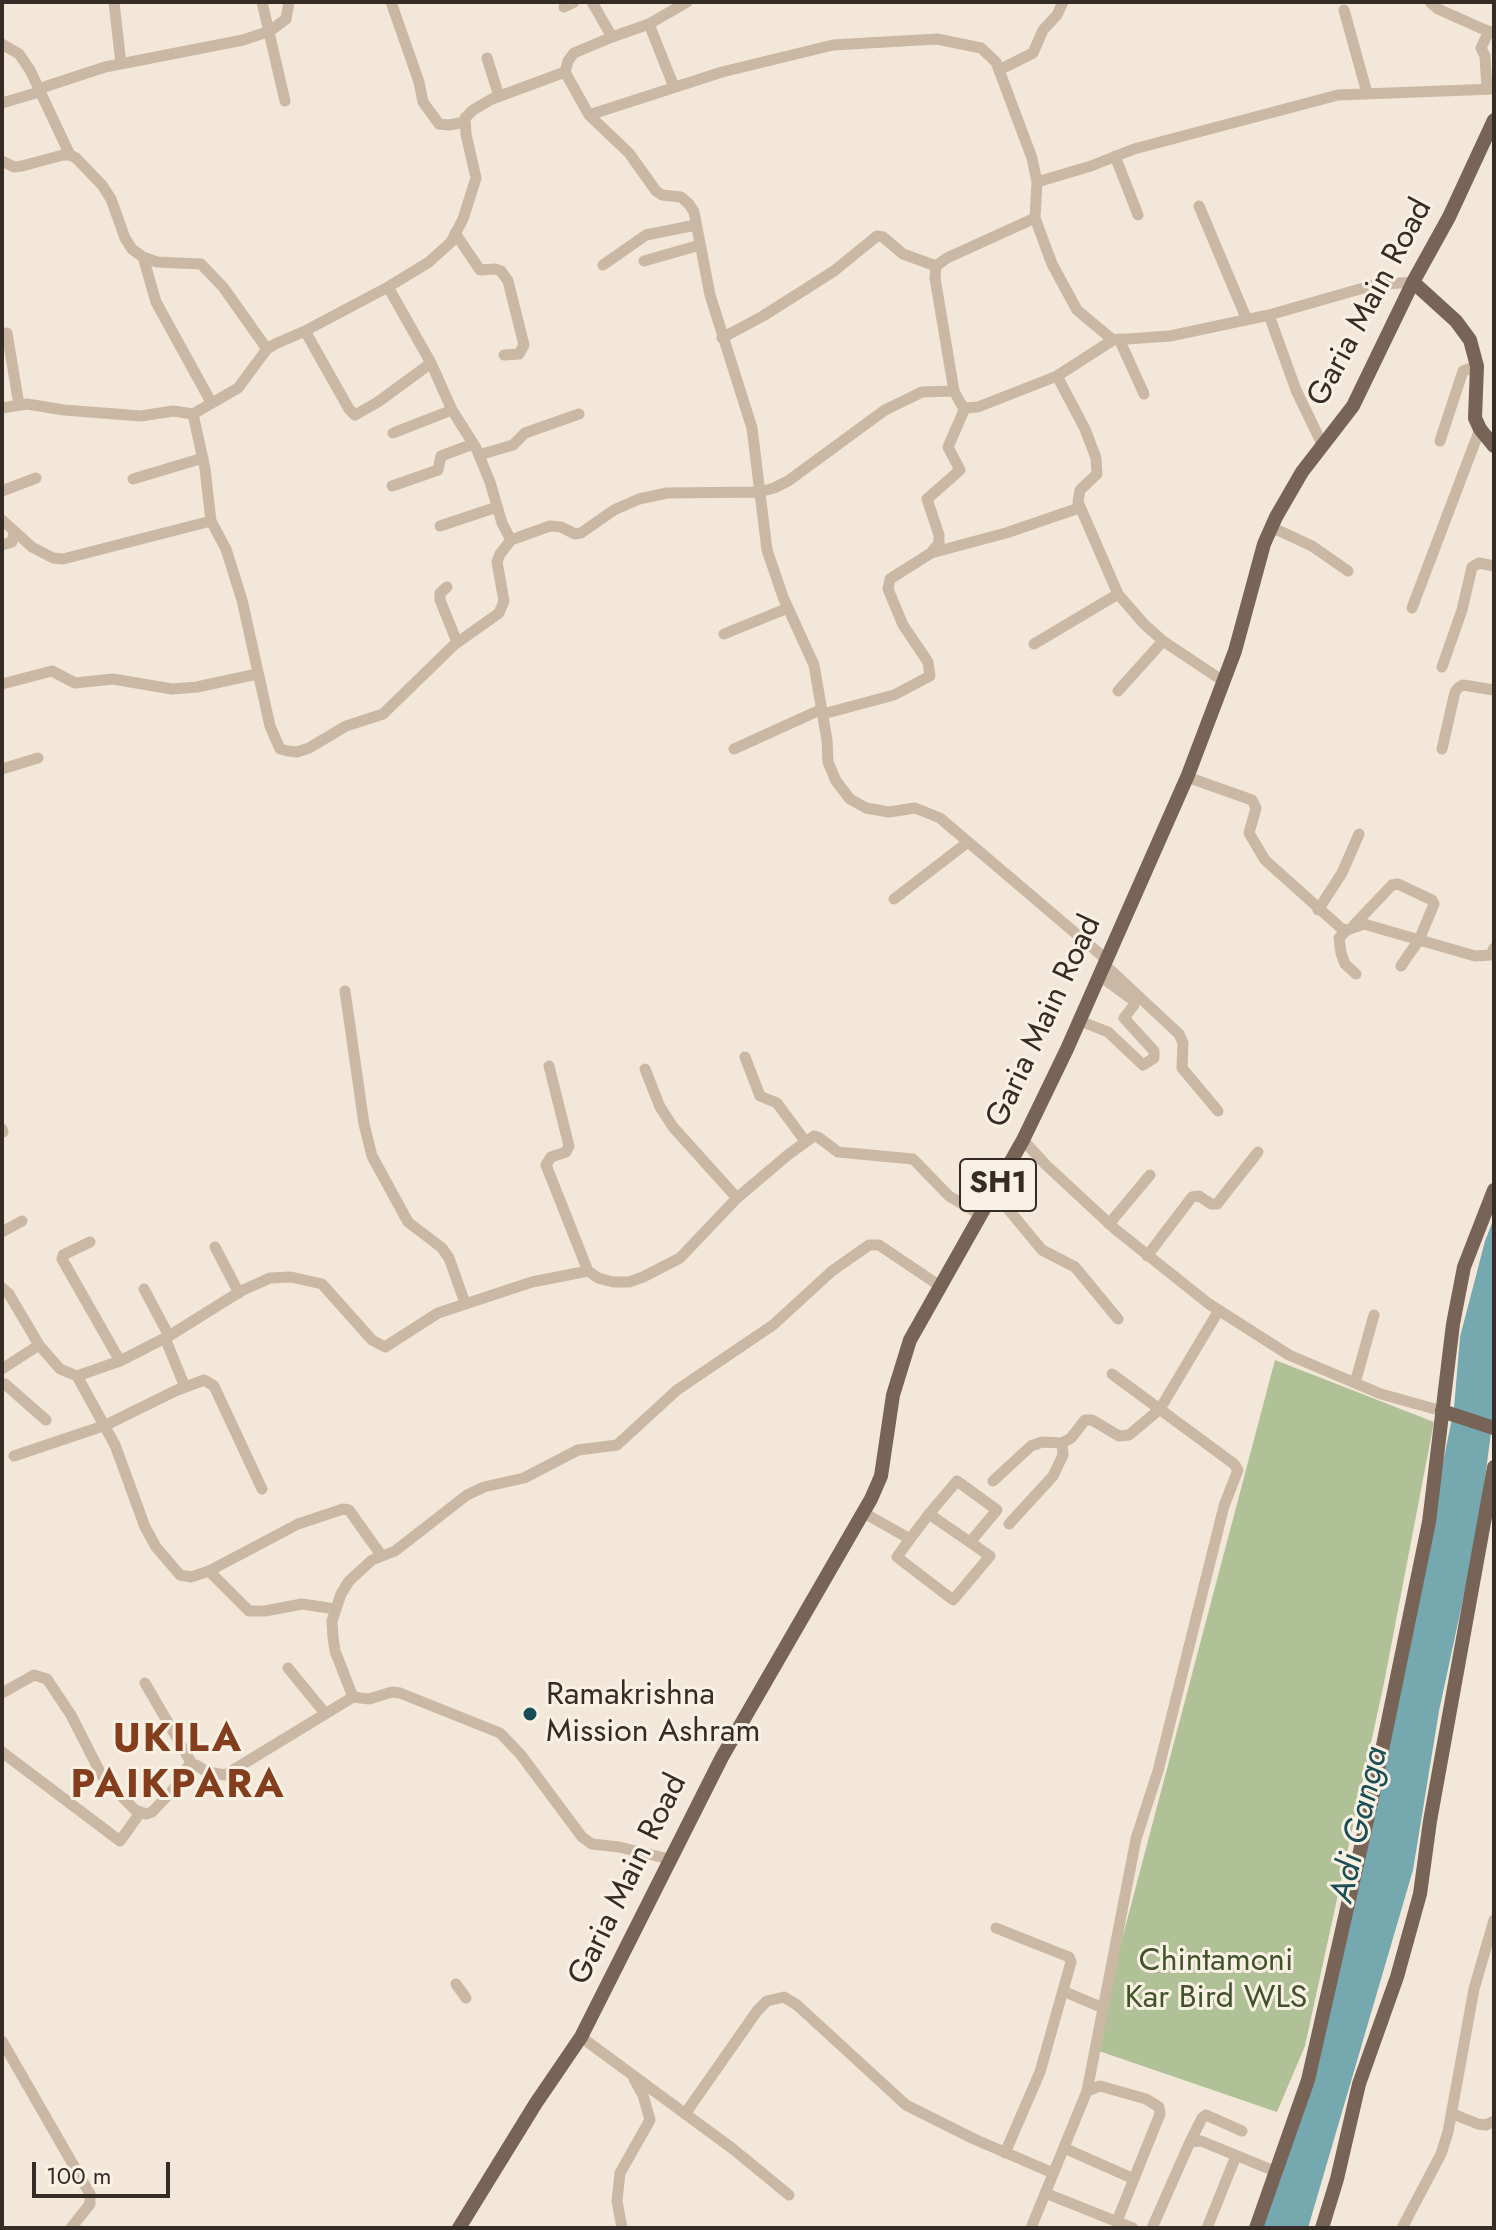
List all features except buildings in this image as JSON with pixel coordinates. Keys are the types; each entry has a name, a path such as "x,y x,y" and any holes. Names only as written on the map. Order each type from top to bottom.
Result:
{"main road":[{"name":"Garia Main Road","path":"459,2228 581,2037 722,1757 864,1513 881,1476 893,1395 910,1340 1023,1140 1104,967 1187,777 1240,636 1254,577 1271,527 1288,492 1353,406 1413,282 1449,217 1494,120"},
{"path":"1413,282 1456,321 1470,340 1477,366 1474,411 1480,429 1494,446"},
{"path":"1256,2228 1308,2080 1373,1794 1429,1522 1453,1324 1464,1267 1494,1190"},
{"path":"1442,1411 1488,1426"},
{"path":"1322,2228 1359,2084 1397,1977 1420,1894 1430,1821 1494,1467"}],"street":[{"path":"114,2 121,64"},
{"path":"262,2 285,101"},
{"path":"2,103 121,64 243,40 270,31 286,19 289,2"},
{"path":"391,2 423,102 439,124 465,122"},
{"path":"592,2 612,37"},
{"path":"687,2 649,24 574,53 565,72 589,115 629,153 656,191 662,195 681,197 689,204 722,338 752,428 767,550 788,608 814,665 828,762 836,781 850,799 866,808 889,812 915,808 926,810 968,842 1179,1034 1183,1043 1184,1072 1218,1111"},
{"path":"1001,69 1033,53 1043,30 1057,15 1063,2"},
{"path":"1037,182 1134,149 1317,99 1367,93 1491,89 1481,48 1491,33 1438,9 1430,2"},
{"path":"1344,10 1367,93"},
{"path":"649,24 674,87"},
{"path":"589,115 722,72 853,42 937,39 981,48 991,55 1001,69 1032,158 1037,182 1035,218 1068,298 1077,310 1116,340 1144,394"},
{"path":"2,44 19,54 30,70 70,155 102,185 117,212 128,244 143,257 157,262 201,264 223,287 267,349"},
{"path":"487,58 499,96"},
{"path":"2,408 19,405 141,416 173,411 193,414 244,383 267,349 388,287 429,262 451,242 476,178 465,122 473,110 499,96 565,72"},
{"path":"2,161 14,167 70,155"},
{"path":"1115,156 1138,215"},
{"path":"1199,206 1247,320"},
{"path":"965,408 954,391 935,278 936,266 1035,218"},
{"path":"603,265 646,235 696,225"},
{"path":"455,233 480,270 495,269 508,281 524,345 519,354 504,355"},
{"path":"722,338 834,271 877,236 883,237 903,254 936,266"},
{"path":"644,261 700,245"},
{"path":"143,257 156,302 211,402"},
{"path":"965,408 978,407 1057,376 1116,340 1170,336 1269,315 1374,285 1413,282"},
{"path":"388,287 431,363 452,410 476,449 511,540"},
{"path":"1269,315 1296,390 1323,446"},
{"path":"305,331 355,415 431,363"},
{"path":"7,333 19,405"},
{"path":"1440,441 1463,371 1477,366"},
{"path":"1057,376 1085,429 1098,468 1097,474 1080,490 1079,508 1118,594 1163,641 1223,681"},
{"path":"193,414 203,458 211,521 226,549 239,587 257,674 276,743 280,749 297,752 346,726 383,714 457,642 502,608 504,601 497,562 511,540 550,526 581,533 614,510 639,499 667,493 759,492 788,481 885,410 922,392 954,391"},
{"path":"931,553 939,543 939,535 927,499 960,470 948,447 965,408"},
{"path":"393,433 452,410"},
{"path":"392,486 438,470 441,456 513,445 525,433 579,414"},
{"path":"1412,608 1480,429"},
{"path":"133,479 203,458"},
{"path":"2,491 36,478"},
{"path":"440,526 497,507"},
{"path":"734,749 822,711 894,695 927,680 930,676 928,662 903,625 888,584 890,579 931,553 1006,533 1079,508"},
{"path":"2,520 14,533 41,552 63,559 211,521"},
{"path":"1271,527 1312,546 1348,571"},
{"path":"2,545 12,542 14,533"},
{"path":"1442,667 1462,610 1472,567 1479,563 1494,566"},
{"path":"447,587 440,593 440,600 457,642"},
{"path":"1034,644 1118,594"},
{"path":"724,634 788,608"},
{"path":"1118,691 1163,641"},
{"path":"2,684 52,671 75,683 113,679 172,689 257,674"},
{"path":"1442,749 1458,688 1463,685 1494,690"},
{"path":"2,769 38,758"},
{"path":"1187,777 1252,800 1256,808 1249,829 1251,839 1279,875 1318,910 1349,929 1364,924 1475,956 1491,955 1494,948"},
{"path":"1318,910 1342,873 1359,834"},
{"path":"894,899 968,842"},
{"path":"1356,974 1345,964 1339,938 1392,885 1398,884 1432,900 1434,904 1419,940 1401,966"},
{"path":"1080,1021 1108,1032 1143,1065 1154,1058 1154,1051 1124,1018 1134,1005 1133,1000 1104,967"},
{"path":"345,991 366,1138 372,1156 408,1222 442,1248 449,1258 465,1303"},
{"path":"745,1057 760,1096 777,1103 805,1141"},
{"path":"549,1066 569,1146 566,1152 551,1157 546,1165 588,1271 598,1278 629,1282 664,1269 687,1253 737,1198 805,1141 818,1137 838,1152 913,1159 949,1196 981,1215"},
{"path":"645,1069 660,1107 673,1127 737,1198"},
{"path":"1023,1140 1109,1224 1189,1290 1219,1310 1289,1355 1381,1394 1442,1411"},
{"path":"1147,1256 1192,1197 1199,1196 1211,1204 1217,1204 1258,1152"},
{"path":"1109,1224 1150,1175"},
{"path":"994,1192 1042,1250 1075,1267 1118,1319"},
{"path":"2,1232 22,1221"},
{"path":"90,1242 63,1255 62,1259 120,1361"},
{"path":"353,1697 335,1651 332,1621 349,1581 381,1555 395,1551 467,1495 484,1487 524,1478 578,1450 617,1445 685,1384 773,1325 832,1271 869,1245 879,1245 940,1286"},
{"path":"215,1247 239,1293"},
{"path":"77,1376 120,1361 167,1337 239,1293 260,1282 280,1277 322,1284 372,1340 385,1347 438,1313 532,1282 588,1271"},
{"path":"2,1288 9,1294 39,1345 60,1369 77,1376 106,1425 145,1527 156,1547 180,1575 191,1577 209,1571 298,1524 343,1509 349,1510 381,1555"},
{"path":"144,1289 167,1337 185,1387"},
{"path":"993,1481 1031,1446 1042,1442 1062,1443 1071,1438 1085,1420 1092,1420 1119,1436 1129,1435 1160,1409 1219,1310"},
{"path":"1355,1383 1374,1315"},
{"path":"39,1345 3,1378 46,1420"},
{"path":"1031,2228 1087,2091 1136,1839 1158,1771 1224,1506 1238,1470 1112,1374"},
{"path":"14,1456 106,1425 204,1380 214,1386 262,1489"},
{"path":"1009,1524 1053,1476 1063,1455 1062,1443"},
{"path":"929,1514 990,1557 953,1600 897,1557 929,1514 959,1481 997,1510 971,1541"},
{"path":"864,1513 910,1539"},
{"path":"209,1571 249,1611 302,1604 335,1609"},
{"path":"288,1668 324,1712"},
{"path":"2,1693 34,1675 47,1679 71,1715 96,1768 140,1813 146,1814 159,1808 192,1764"},
{"path":"145,1683 192,1764 212,1774 225,1775 353,1697 369,1699 392,1692 400,1693 500,1733 521,1755 582,1837 592,1844 669,1859"},
{"path":"2,1752 120,1841 140,1813"},
{"path":"1402,2228 1441,2154 1453,2114 1474,1989 1494,1920"},
{"path":"996,1928 1069,1957 1071,1962 1040,2072 1005,2153"},
{"path":"456,1984 466,1998"},
{"path":"1063,1991 1103,2008"},
{"path":"685,2114 757,2011 767,2001 784,1997 797,2005 906,2105 1053,2173"},
{"path":"581,2037 789,2195"},
{"path":"2,2041 90,2194 90,2204 71,2228"},
{"path":"622,2228 617,2201 620,2173 650,2120 643,2095 629,2072"},
{"path":"1087,2091 1100,2086 1146,2099 1159,2107 1160,2114 1117,2221"},
{"path":"1453,2114 1478,2124 1486,2125 1494,2121"},
{"path":"1152,2228 1202,2118 1206,2115 1242,2131"},
{"path":"1190,2142 1201,2141 1277,2172"},
{"path":"1064,2148 1134,2179"},
{"path":"1207,2228 1236,2156"},
{"path":"1045,2193 1133,2228"}],"green space":[{"name":"Chintamoni Kar Bird WLS","path":"1275,1360 1434,1422 1384,1683 1305,2046 1277,2112 1093,2049"}],"water":[{"path":"1494,1218 1494,1409 1479,1525 1439,1711 1413,1870 1308,2228 1262,2228 1376,1797 1454,1408 1460,1337"}],"place":[{"name":"Ramakrishna Mission Ashram","path":"530,1714"}],"district":[{"name":"UKILA PAIKPARA","path":"178,1764"}],"water label":[{"name":"Adi Ganga","path":"1361,1825"}]}
